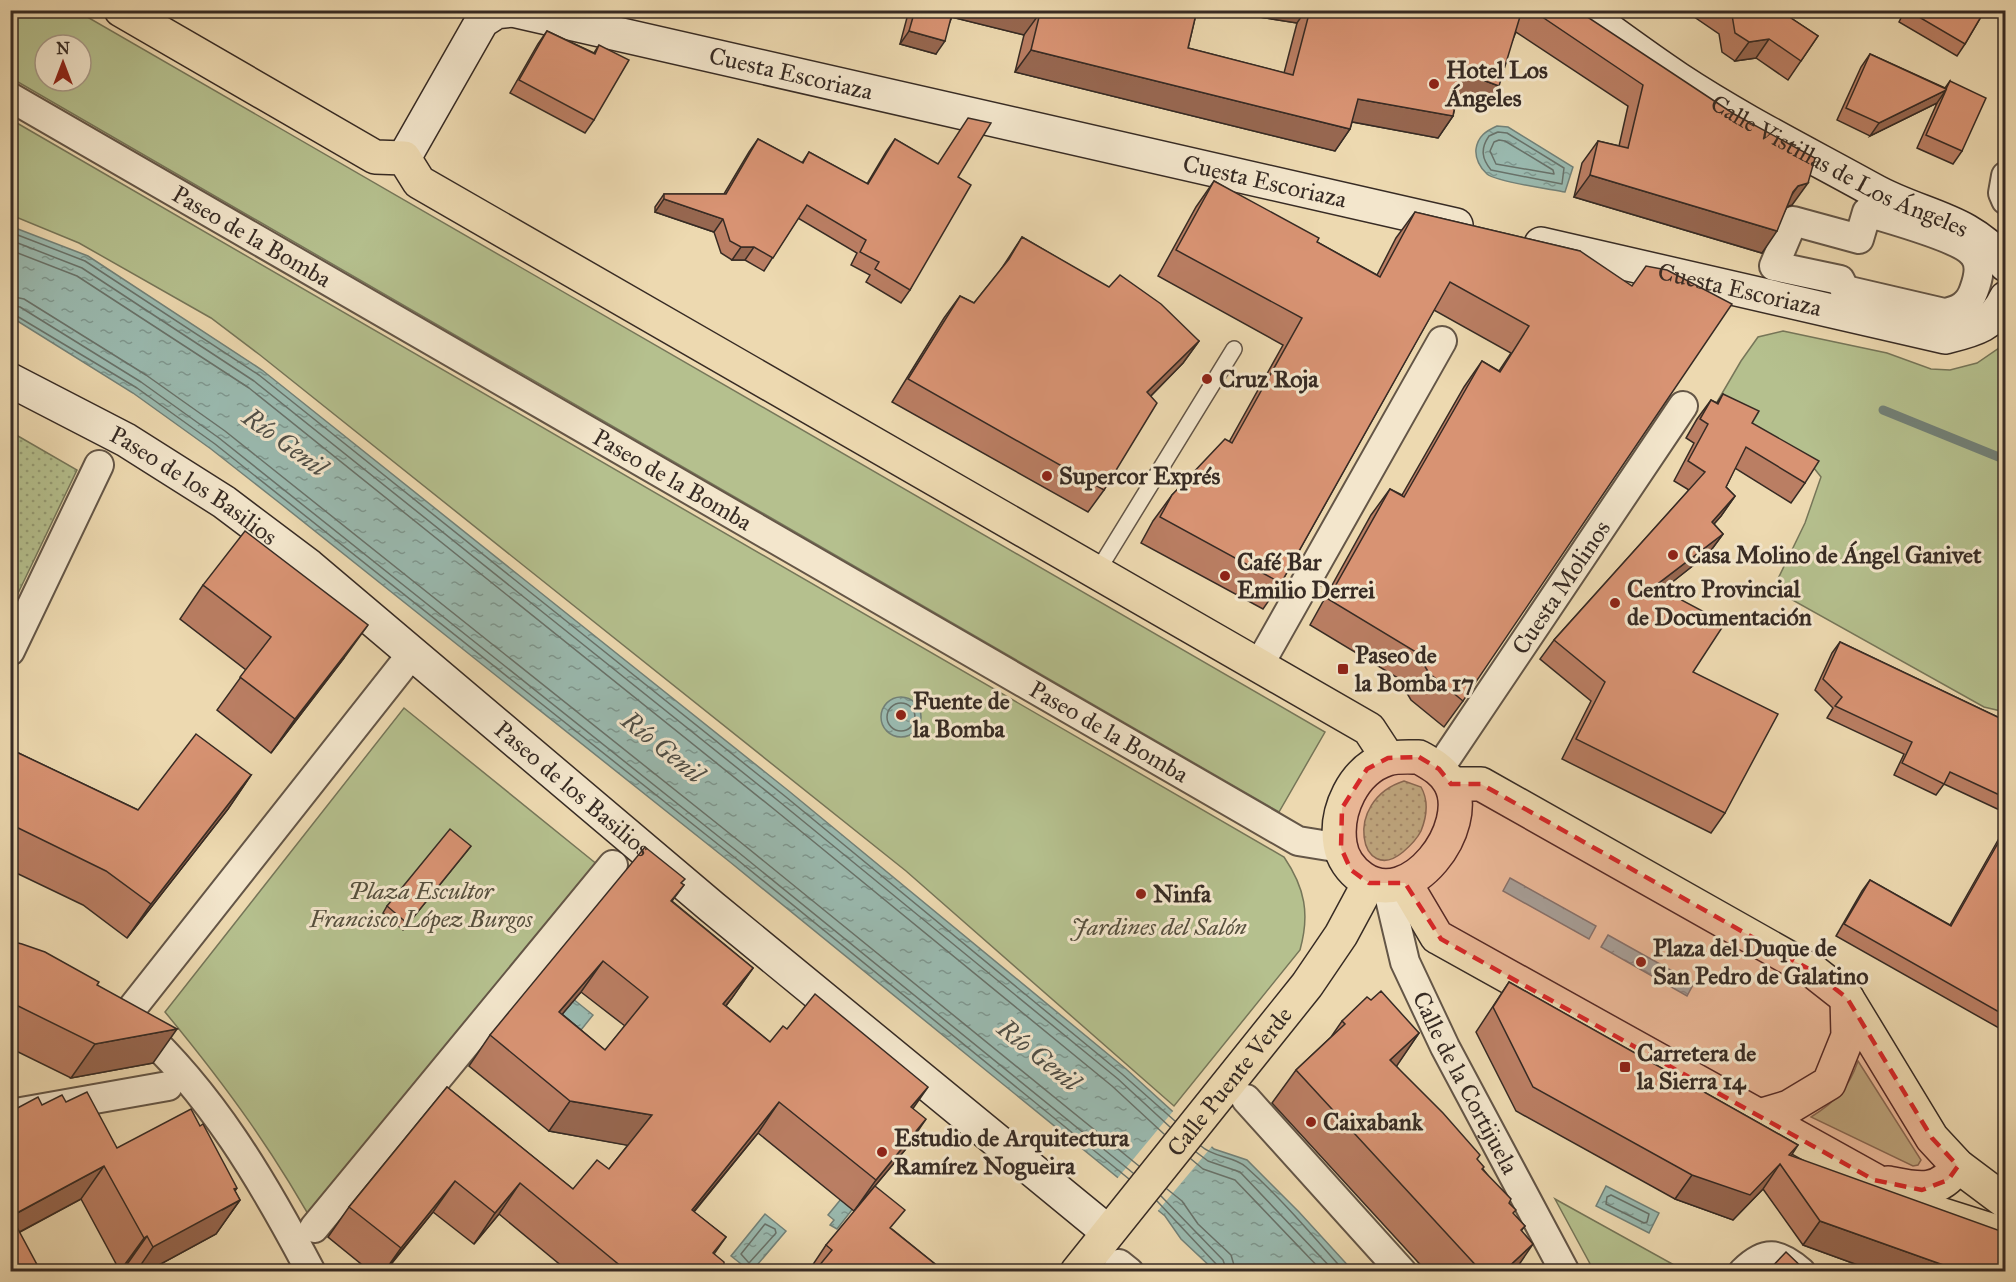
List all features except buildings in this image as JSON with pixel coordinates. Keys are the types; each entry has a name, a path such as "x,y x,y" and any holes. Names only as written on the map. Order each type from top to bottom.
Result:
{"main road":[{"path":"121,10 375,157 404,158 419,182 1369,729 1388,758"},
{"name":"Cuesta Escoriaza","path":"404,158 482,21 496,12 512,10 1945,337 1979,328 2001,309 2006,298"},
{"name":"Calle Vistillas de Los Ángeles","path":"1581,10 1679,80 1756,125 1894,201 1969,230 1992,246 2006,265"},
{"name":"Paseo de los Basilios","path":"10,380 126,440 224,502 309,566 411,655 1108,1232"},
{"path":"2006,1202 1958,1166 1932,1138 1847,998 1814,972 1481,784 1445,776 1419,757 1388,758 1367,769 1356,783 1342,808 1338,826 1341,848 1351,870 1387,884 1437,937 1874,1180 1905,1203 2006,1235"},
{"path":"1387,884 1425,869 1441,850 1451,828 1454,806 1445,776"},
{"name":"Calle Puente Verde","path":"1077,1272 1307,986 1341,935 1387,884"},
{"path":"1759,1116 1790,1107 1828,1083 1848,1036 1847,998"},
{"path":"1874,1180 1922,1190 1948,1180 1958,1166"}],"street":[{"name":"Paseo de la Bomba","path":"10,97 1298,841 1341,848"},
{"path":"1867,212 1958,243 1974,255 1980,274 1972,297 1959,311 1944,313 1845,290 1840,280 1774,266 1793,221 1859,239 1867,212"},
{"path":"1259,665 1442,341"},
{"name":"Cuesta Molinos","path":"1445,776 1683,406"},
{"path":"10,651 99,465"},
{"path":"311,1272 224,1124 165,1051 117,1010 411,655"},
{"path":"314,1228 613,865"},
{"name":"Calle de la Cortijuela","path":"1387,884 1405,962 1445,1047 1565,1272"},
{"path":"10,1114 168,1086"},
{"path":"1246,1099 1402,1272"},
{"path":"1743,1272 1755,1259 1773,1255 1788,1260 1801,1272"}],"lane":[{"path":"1097,572 1234,349"}],"highlighted area":[{"path":"1419,757 1439,769 1451,784 1481,784 1814,972 1847,998 1932,1138 1958,1166 1948,1180 1922,1190 1874,1180 1441,939 1405,883 1369,883 1351,870 1341,848 1342,808 1367,769 1388,758"}],"green space":[{"path":"11,10 77,11 1325,732 1279,812 37,93 93,93 93,33 33,33 33,91 11,78"},
{"name":"Jardines del Salón","path":"10,119 1284,857 1297,880 1304,902 1305,925 1300,950 1174,1106 906,871 260,355 211,318 79,243 11,215"},
{"path":"1783,331 1887,353 1931,369 1950,370 1977,363 2005,344 2005,712 1984,707 1773,589 1805,523 1821,477 1810,463 1710,414 1758,337"},
{"path":"11,432 77,470 11,608"},
{"name":"Plaza Escultor Francisco López Burgos","path":"404,708 614,878 322,1239 249,1121 165,1012"},
{"path":"1404,781 1421,787 1424,792 1426,814 1421,831 1403,852 1388,860 1377,858 1368,850 1364,837 1365,821 1371,805 1384,791"},
{"path":"1858,1061 1921,1160 1918,1165 1913,1166 1811,1117 1827,1106 1846,1087"},
{"path":"1555,1199 1685,1271 1594,1271"}],"water":[{"path":"1497,126 1508,127 1573,167 1565,192 1501,180 1484,172 1477,159 1477,144 1483,134"},
{"name":"Río Genil","path":"10,226 88,256 262,370 790,792 1126,1069 1214,1149 1247,1160 1353,1271 1215,1271 1181,1239 1165,1216 730,862 281,504 211,449 133,393 11,317"},
{"name":"Fuente de la Bomba","path":"901,697 909,698 915,703 920,709 920,725 915,731 909,736 901,737 893,736 887,731 882,725 881,717 882,709 887,703 893,698"},
{"path":"1510,878 1596,926 1589,939 1503,891"},
{"path":"1608,935 1694,983 1687,996 1601,947"},
{"path":"567,994 593,1015 581,1030 555,1009"},
{"path":"1606,1186 1659,1213 1649,1233 1596,1206"},
{"path":"850,1188 862,1197 837,1229 830,1225 834,1220 828,1215"},
{"path":"765,1214 786,1231 750,1271 731,1256"}],"pier":[{"path":"1174,1110 1213,1145 1156,1213 1116,1180"}],"waterway":[{"path":"1883,410 2006,460"}],"place":[{"name":"Hotel Los Ángeles","path":"1434,84"},
{"name":"Cruz Roja","path":"1207,379"},
{"name":"Supercor Exprés","path":"1047,476"},
{"name":"Casa Molino de Ángel Ganivet","path":"1673,555"},
{"name":"Café Bar Emilio Derrei","path":"1225,576"},
{"name":"Centro Provincial de Documentación","path":"1615,603"},
{"name":"Paseo de la Bomba 17","path":"1343,669"},
{"name":"Fuente de la Bomba","path":"901,715"},
{"name":"Ninfa","path":"1141,894"},
{"name":"Plaza del Duque de San Pedro de Galatino","path":"1641,962"},
{"name":"Carretera de la Sierra 14","path":"1625,1067"},
{"name":"Caixabank","path":"1311,1122"},
{"name":"Estudio de Arquitectura Ramírez Nogueira","path":"882,1152"}]}
